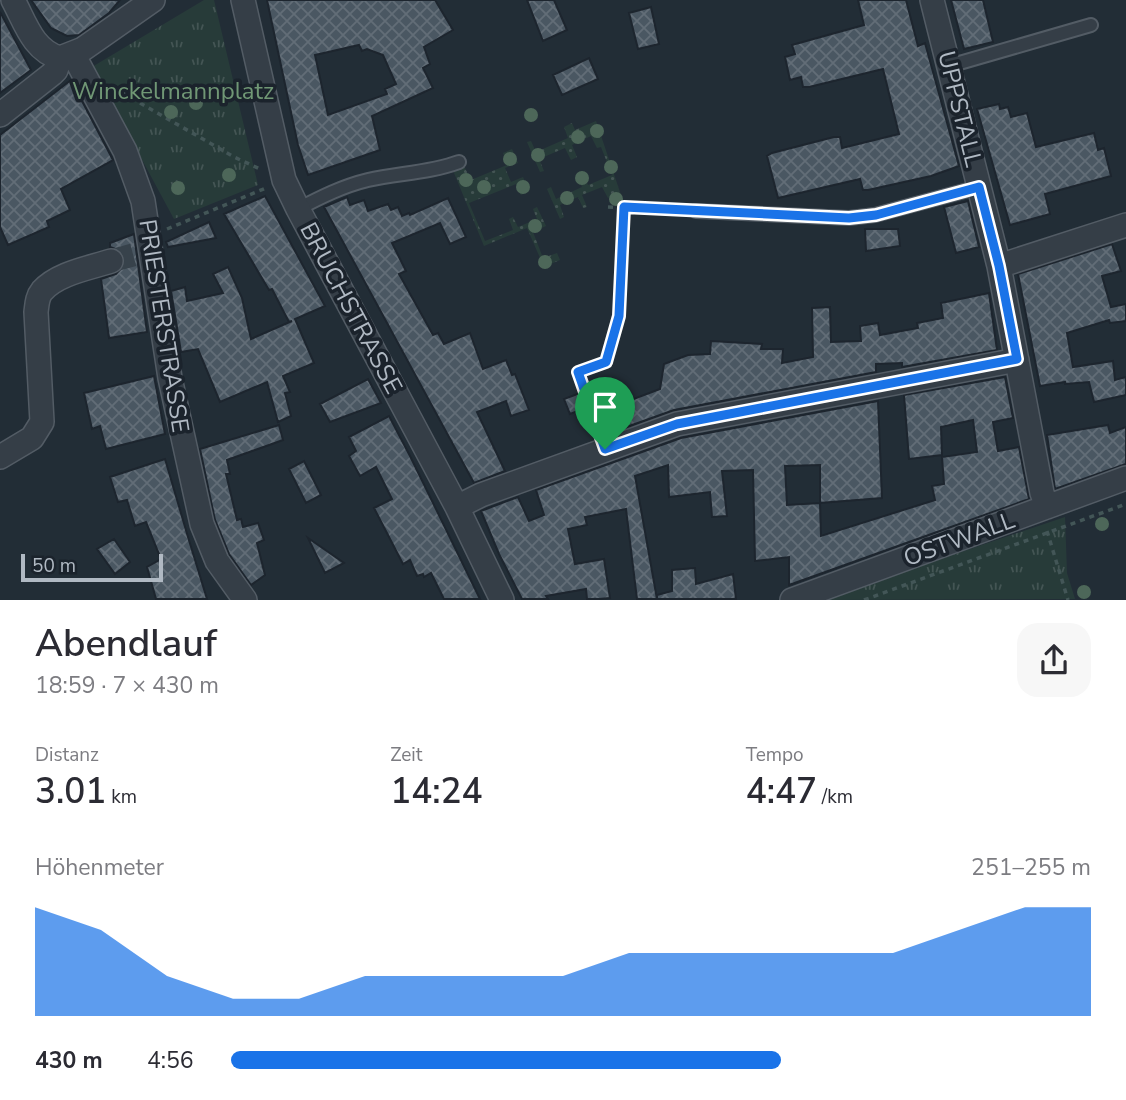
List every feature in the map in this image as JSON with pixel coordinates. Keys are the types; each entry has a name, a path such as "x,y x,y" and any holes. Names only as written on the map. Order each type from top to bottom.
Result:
{"street":[{"path":"13,0 39,47 52,56 66,56"},
{"path":"0,115 56,70 66,56 106,35 153,0"},
{"name":"BRUCHSTRASSE","path":"243,0 284,180 457,507 502,600"},
{"name":"UPPSTALL","path":"932,0 999,266 1046,507"},
{"name":"PRIESTERSTRASSE","path":"66,56 125,151 143,201 147,247 172,390 202,524 217,561 244,600"},
{"path":"999,266 1126,225"},
{"path":"0,457 32,438 42,422 36,312 43,290 52,283 111,261"},
{"path":"457,507 481,495 677,424 1017,359"},
{"name":"OSTWALL","path":"792,600 1126,478"}],"lane":[{"path":"949,66 1091,25"},
{"path":"298,209 341,187 372,179 440,169 459,162"},
{"path":"696,211 849,218 876,215 979,187"}],"path":[{"path":"111,86 234,157 284,180"},
{"path":"147,247 284,180"},
{"path":"608,206 696,211"},
{"path":"605,449 578,372 606,362 617,326 624,207"},
{"path":"864,600 1126,504"},
{"path":"1048,532 1068,600"}],"green space":[{"name":"Winckelmannplatz","path":"204,0 214,0 258,185 174,219 92,67"},
{"path":"596,121 623,201 614,203 602,187 582,195 587,207 583,208 578,197 560,205 564,217 560,219 547,189 551,187 556,199 582,187 577,176 583,173 588,185 612,175 601,147 597,148 591,136 572,145 577,157 571,160 565,148 539,159 544,171 540,172 527,142 531,141 536,152 568,138 564,127 572,123 575,130"},
{"path":"512,149 518,163 505,168 511,182 523,177 529,191 521,195 516,184 469,203 485,241 513,230 509,219 513,217 518,227 537,219 533,209 537,207 546,226 533,232 543,258 557,253 560,260 544,267 527,228 484,246 452,168 464,166 471,180 507,165 503,153"},
{"path":"1065,517 1067,573 1075,599 819,600"}],"building":[{"path":"31,0 120,0 109,13 79,35 67,36 51,28"},
{"path":"267,0 435,0 453,30 424,47 430,64 423,68 433,88 372,116 380,150 308,175 298,145","holes":["359,45 362,51 367,49 383,55 396,84 385,89 387,94 328,115 315,55"]},
{"path":"527,0 554,0 567,30 543,41"},
{"path":"858,0 906,0 918,46 925,43 959,166 931,176 868,190 863,190 860,179 778,198 767,156 772,153 834,137 840,137 842,148 899,134 883,69 809,87 803,87 801,77 790,80 785,57 795,54 792,45 864,25"},
{"path":"951,0 983,0 993,42 964,49"},
{"path":"651,7 659,44 638,49 629,13"},
{"path":"0,12 31,70 0,93"},
{"path":"589,58 598,79 562,95 553,75"},
{"path":"71,80 113,160 61,189 70,210 47,221 49,227 8,245 0,227 0,135"},
{"path":"999,104 1000,109 1008,107 1011,117 1027,113 1036,147 1094,133 1098,150 1104,148 1111,176 1045,194 1050,214 1010,225 977,109"},
{"path":"265,196 325,306 295,319 314,363 283,376 290,392 285,393 291,416 278,422 267,382 220,402 198,349 181,352 171,291 185,287 187,301 223,293 213,274 228,267 242,298 251,339 292,321 289,322 272,289 269,290 224,214"},
{"path":"347,197 350,205 364,200 368,211 388,204 391,210 398,207 402,216 448,198 466,237 450,244 440,223 392,243 406,271 399,274 433,335 438,333 444,344 470,333 483,369 506,360 512,375 515,374 529,410 511,416 506,401 477,412 505,471 474,483 324,207"},
{"path":"968,201 979,247 956,253 944,207"},
{"path":"209,222 216,238 168,247 166,242"},
{"path":"865,229 898,229 900,246 866,251"},
{"path":"134,234 147,332 109,338 101,279 116,274 124,265 121,251 110,247 110,243"},
{"path":"1112,244 1121,271 1102,276 1111,307 1126,304 1126,321 1110,323 1109,320 1067,333 1073,367 1113,361 1115,380 1126,377 1126,395 1094,402 1089,382 1040,386 1018,274"},
{"path":"989,293 997,350 902,367 902,363 876,364 876,372 674,410 607,434 599,412 660,389 664,364 688,355 710,354 711,341 762,344 761,349 783,349 782,363 813,357 812,308 830,307 831,342 861,341 860,326 878,323 880,335 918,328 917,323 943,318 941,303"},
{"path":"154,376 165,434 106,449 100,426 92,429 84,393"},
{"path":"1005,377 1013,418 993,422 998,451 1019,447 1029,499 789,585 789,557 755,561 753,470 722,471 727,516 712,517 710,492 669,497 668,465 635,476 657,599 637,599 626,509 585,517 587,525 568,529 575,564 604,559 610,598 599,599 587,599 586,589 546,596 548,599 522,599 481,511 518,497 529,521 544,515 536,490 681,438 878,401 882,498 820,503 821,536 935,500 932,486 944,484 942,457 977,452 973,420 941,427 942,455 909,459 904,395","holes":["820,465 820,503 787,505 785,466"]},
{"path":"368,379 381,403 330,422 320,404"},
{"path":"580,393 586,408 570,414 564,399"},
{"path":"389,416 480,599 444,599 431,573 424,577 423,574 417,576 410,560 403,564 374,508 392,499 376,467 360,476 349,456 356,451 349,437"},
{"path":"279,425 283,440 227,460 230,474 226,474 237,520 241,519 243,527 258,523 264,540 257,543 265,575 251,585 229,554 215,520 200,449"},
{"path":"1108,425 1110,433 1126,427 1126,464 1055,489 1047,435"},
{"path":"165,459 207,599 156,599 147,567 161,559 146,522 135,526 127,500 118,502 110,477"},
{"path":"304,461 321,495 306,503 289,469"},
{"path":"308,538 344,563 325,573"},
{"path":"114,539 130,562 115,574 97,549"},
{"path":"695,568 696,584 733,574 736,599 657,599 657,595 672,591 672,570"}],"tunnel":[{"path":"111,261 140,253"}],"route":[{"path":"979,187 999,266 1017,359 677,424 605,449 578,372 606,362 617,326 624,207 849,218 876,215 979,187"}]}
